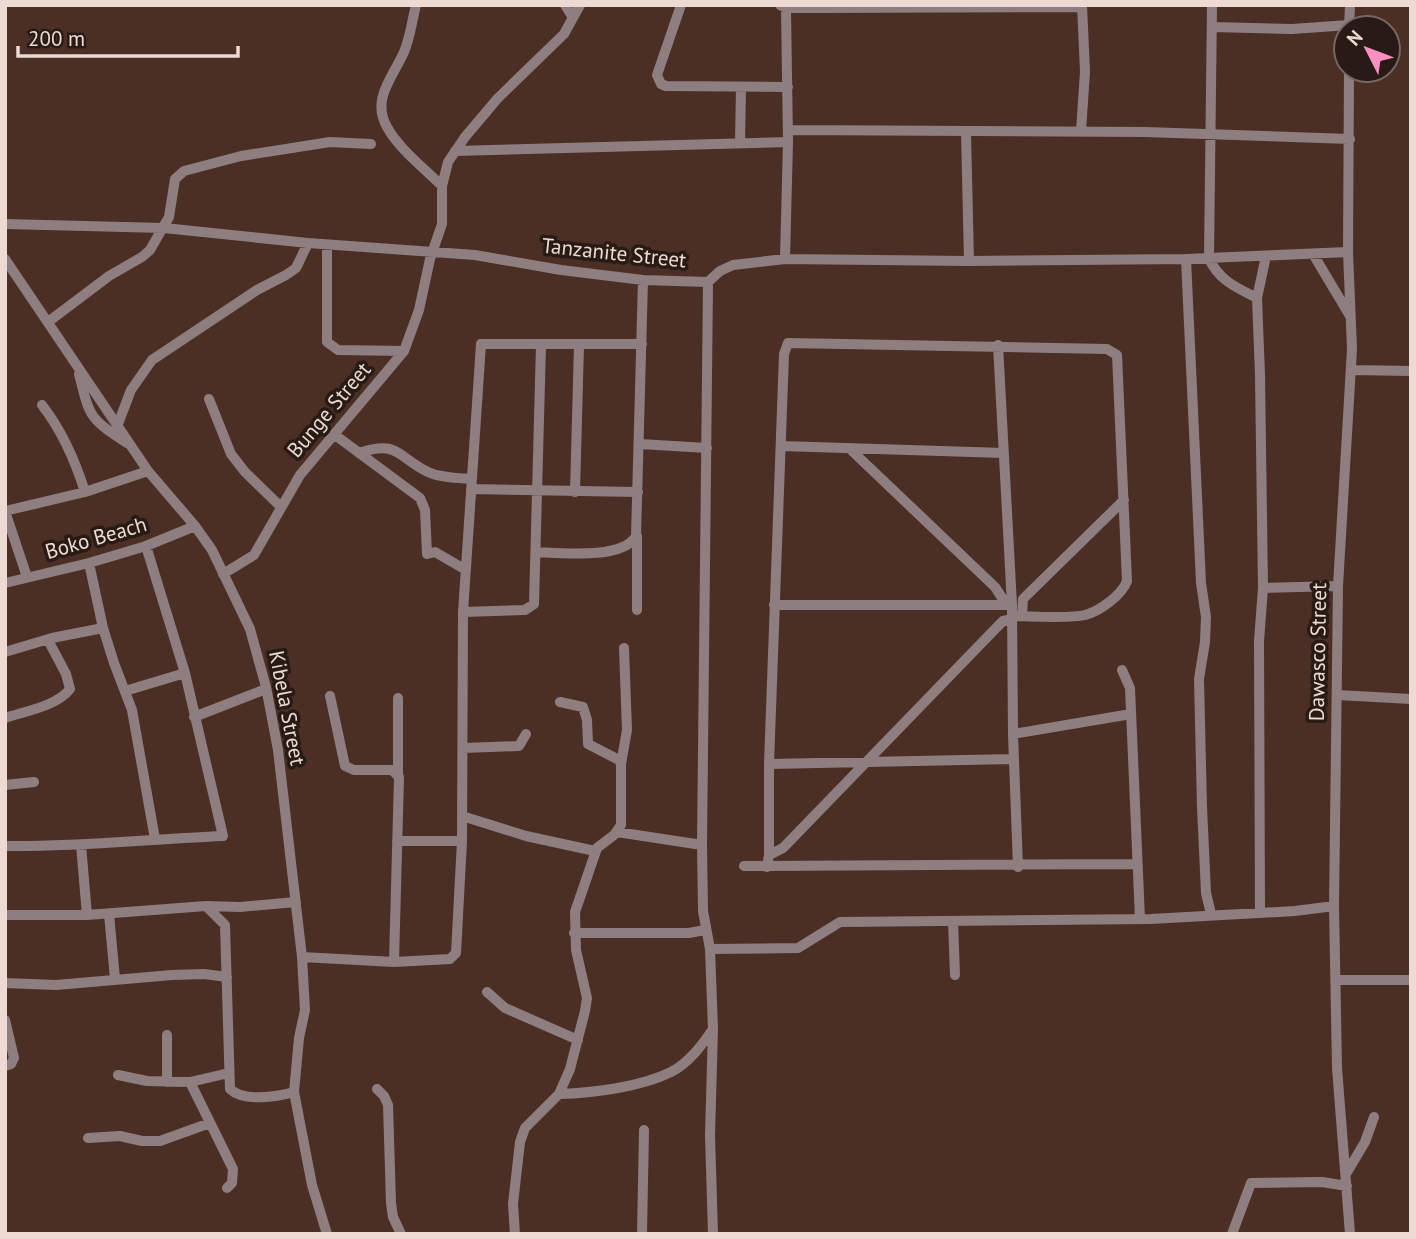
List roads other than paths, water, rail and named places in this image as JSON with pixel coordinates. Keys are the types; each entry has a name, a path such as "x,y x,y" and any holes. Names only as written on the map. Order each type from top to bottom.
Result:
{"street":[{"path":"416,5 404,51 380,103 387,128 442,186"},
{"path":"565,5 573,18"},
{"path":"433,251 443,216 442,186 448,162 498,98 564,34 580,5"},
{"path":"681,5 657,80 666,86 788,87"},
{"path":"1212,5 1209,258 1223,278 1256,298"},
{"path":"785,259 788,87 783,7 1082,6 1085,72 1082,131"},
{"path":"1213,27 1332,28"},
{"name":"Dawasco Street","path":"1349,84 1348,252 1351,370 1338,586 1334,906 1337,1068 1350,1234"},
{"path":"740,143 741,87"},
{"path":"455,151 740,143 788,136 966,132 1082,131 1350,139"},
{"path":"966,132 969,261"},
{"path":"48,322 109,276 150,250 169,217 175,179 184,171 241,156 330,142 371,144"},
{"name":"Tanzanite Street","path":"5,224 164,228 308,243 433,251 643,280 708,282 720,271 733,265 785,259 1186,259 1348,252"},
{"path":"118,424 131,390 152,360 257,290 296,268 308,243"},
{"path":"327,244 327,342 338,350 404,351"},
{"name":"Bunge Street","path":"223,574 254,555 300,475 404,351 419,310 433,251"},
{"path":"1313,254 1351,319"},
{"path":"1260,912 1259,641 1264,588 1256,298 1266,256"},
{"name":"Kibela Street","path":"5,259 148,471 212,550 250,629 278,750 302,957 304,1010 294,1092 312,1185 327,1234"},
{"path":"1186,259 1200,583 1206,617 1199,694 1203,842 1206,893 1211,914"},
{"path":"637,610 643,280"},
{"path":"708,282 702,845 703,911 710,949 713,1029 710,1135 713,1234"},
{"path":"767,867 774,605 784,354 788,343 998,345 1107,349 1117,355 1127,581 1120,594 1085,615 774,605"},
{"path":"302,957 394,962 450,959 454,956 462,841 463,612 481,344 642,344"},
{"path":"463,612 503,612 530,608 534,604 541,345"},
{"path":"575,492 579,345"},
{"path":"998,345 1013,612 1013,734 1018,867"},
{"path":"77,367 84,401 93,417 133,446"},
{"path":"1351,370 1411,371"},
{"path":"209,399 231,454 245,472 281,507"},
{"path":"42,405 74,458 85,492"},
{"path":"335,435 420,498 425,510 427,554 435,552 466,570"},
{"path":"640,444 706,448"},
{"path":"781,446 1004,453"},
{"path":"359,453 386,447 396,450 431,473 471,484 535,492 638,492"},
{"path":"850,449 995,587 1013,612"},
{"path":"27,577 5,511 85,492 148,471"},
{"path":"769,855 783,848 1023,599 1124,500"},
{"name":"Boko Beach","path":"5,583 146,546 195,526"},
{"path":"536,552 611,551 630,544 637,531"},
{"path":"5,846 81,845 223,836 185,673 146,546"},
{"path":"89,563 103,628 139,738 156,839"},
{"path":"1264,588 1338,586"},
{"path":"5,652 48,639 103,628"},
{"path":"5,718 56,700 70,689 66,674 48,639"},
{"path":"515,1234 513,1203 520,1142 525,1128 559,1094 570,1069 587,998 574,933 575,912 595,851 617,832 621,820 621,764 627,730 624,648"},
{"path":"1122,670 1130,688 1140,919"},
{"path":"125,691 185,673"},
{"path":"194,717 266,690"},
{"path":"1338,695 1411,699"},
{"path":"330,696 345,766 354,770 389,769 398,774"},
{"path":"394,962 398,698"},
{"path":"560,702 583,708 589,744 619,760 621,764"},
{"path":"1013,734 1131,714"},
{"path":"463,748 515,747 522,744 526,734"},
{"path":"769,764 1014,759"},
{"path":"5,785 34,782"},
{"path":"462,816 526,836 595,851"},
{"path":"617,832 702,845"},
{"path":"397,841 462,841"},
{"path":"81,845 87,915"},
{"path":"744,866 1018,867 1136,864"},
{"path":"5,915 87,915 296,902"},
{"path":"206,906 225,925"},
{"path":"710,949 797,948 840,922 1140,919 1295,911 1334,906"},
{"path":"240,907 225,925 229,1085 236,1094 276,1098 294,1092"},
{"path":"109,914 115,979"},
{"path":"953,921 955,975"},
{"path":"574,933 689,933 705,930"},
{"path":"5,983 76,985 115,979 204,974 228,977"},
{"path":"1336,980 1411,980"},
{"path":"487,992 505,1008 578,1040"},
{"path":"5,1020 14,1058 11,1064 5,1066"},
{"path":"559,1094 608,1089 671,1072 691,1057 713,1029"},
{"path":"167,1035 167,1082"},
{"path":"118,1075 147,1082 190,1082 229,1073"},
{"path":"190,1082 233,1169 232,1182 227,1188"},
{"path":"377,1089 388,1105 391,1203 393,1217 401,1234"},
{"path":"1346,1174 1367,1138 1374,1117"},
{"path":"88,1138 120,1136 142,1141 160,1141 210,1123"},
{"path":"642,1234 644,1130"},
{"path":"1232,1234 1251,1184 1322,1182 1347,1186"}]}
